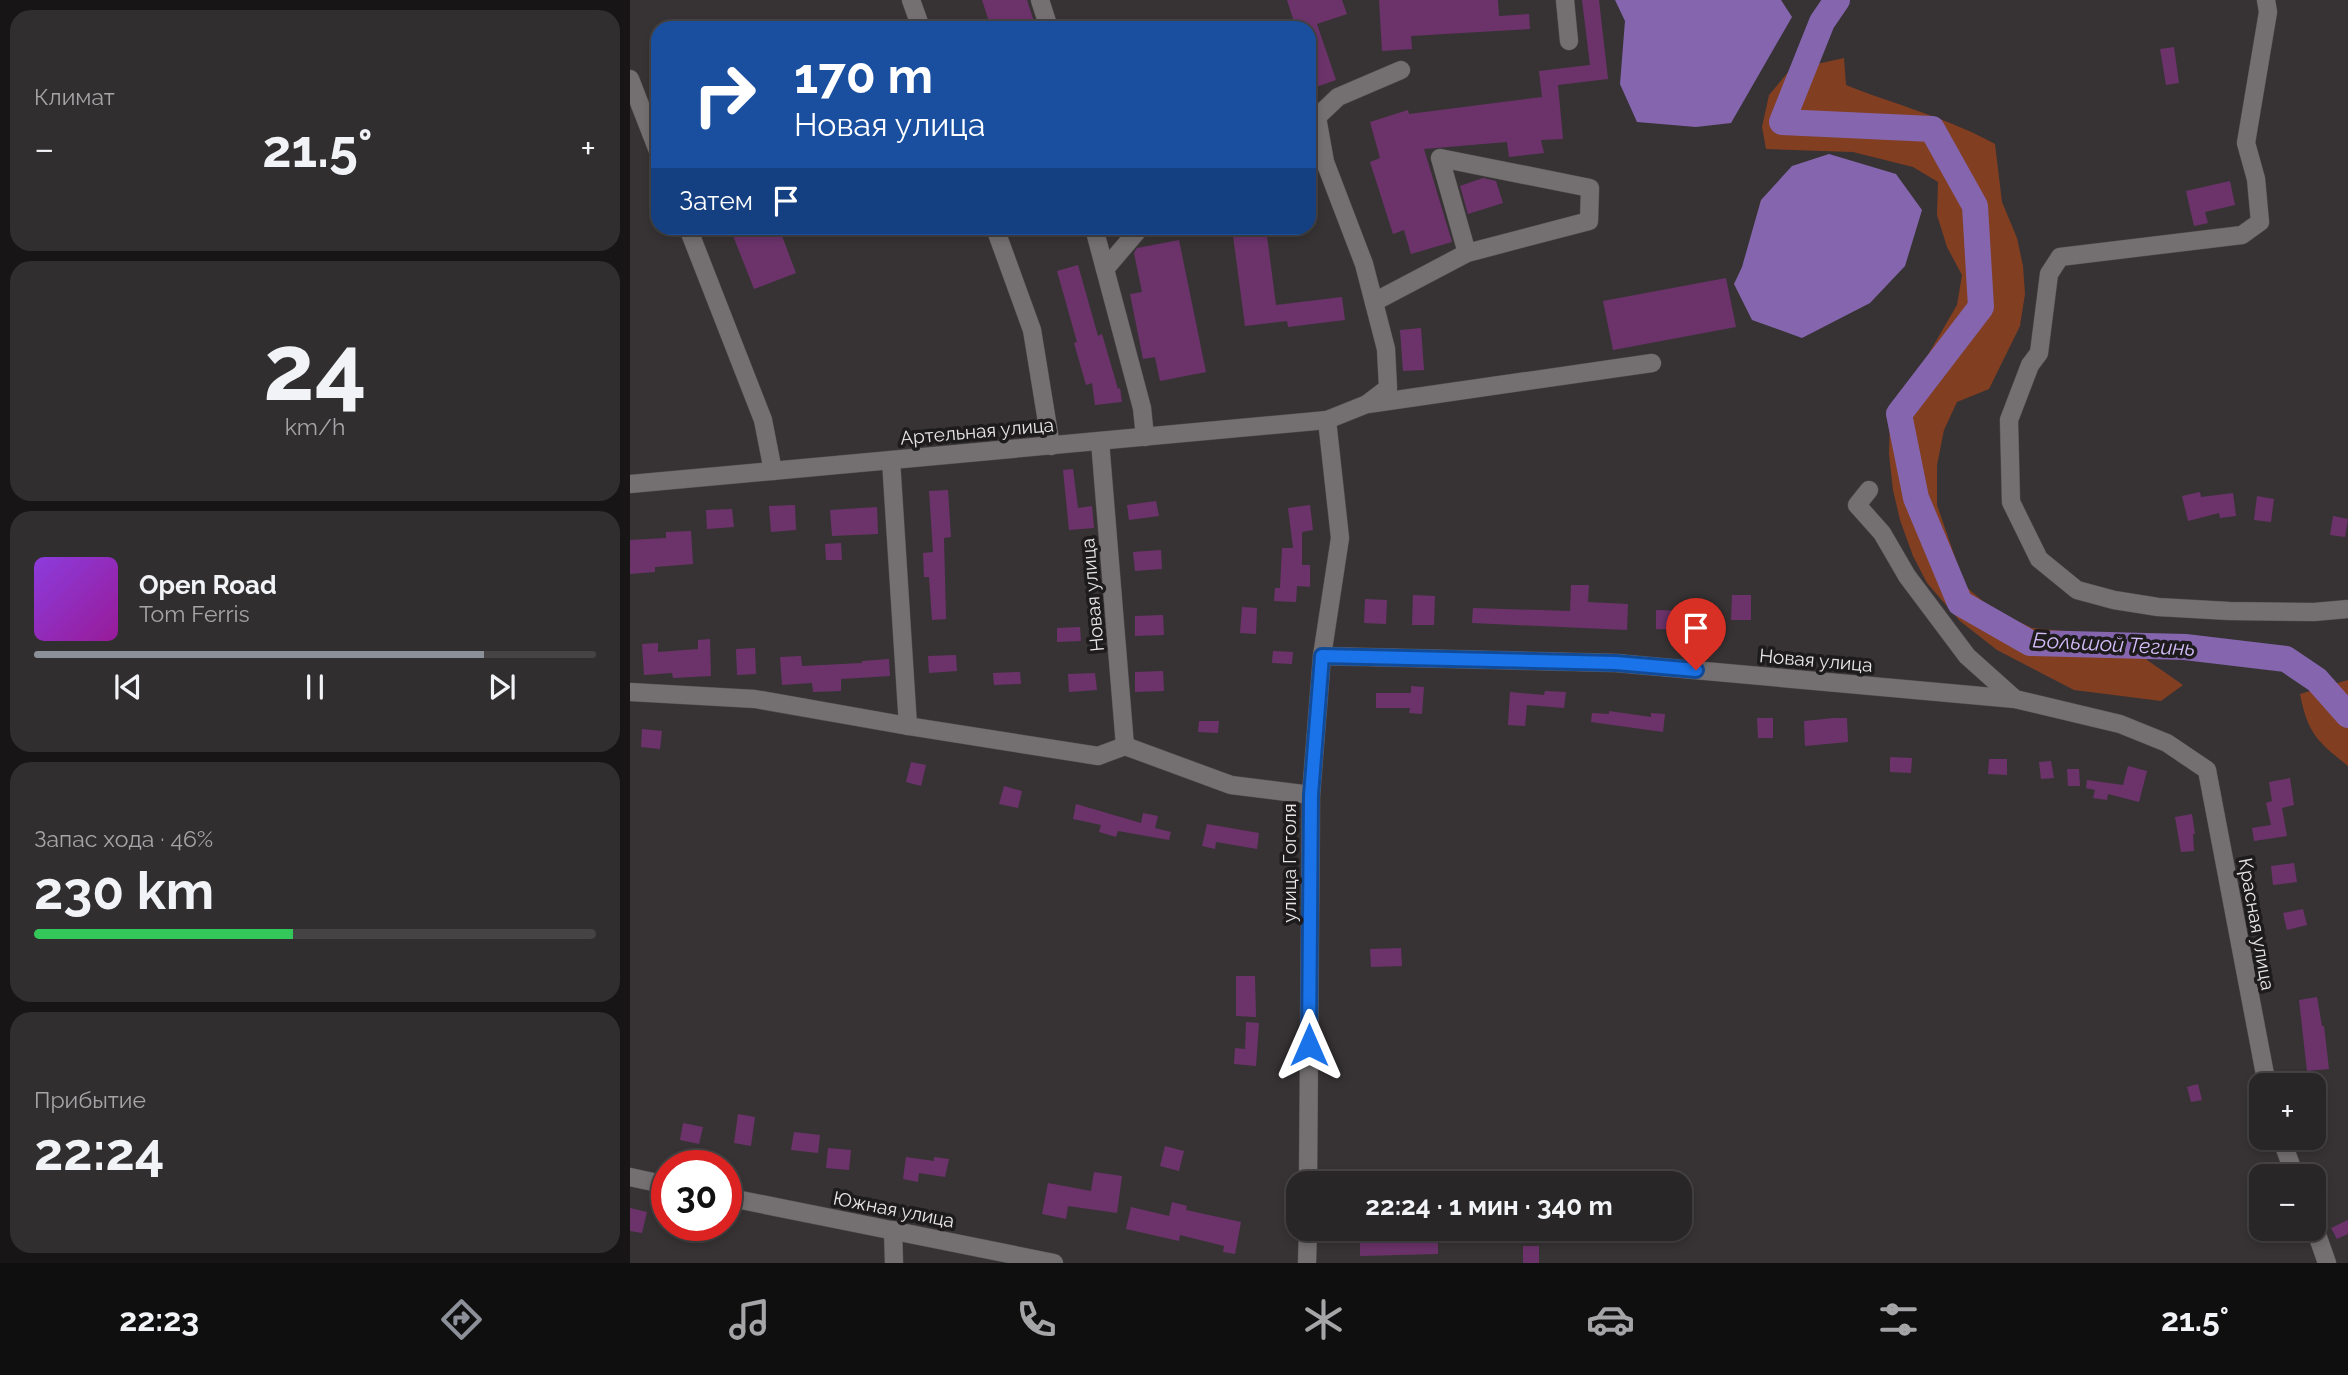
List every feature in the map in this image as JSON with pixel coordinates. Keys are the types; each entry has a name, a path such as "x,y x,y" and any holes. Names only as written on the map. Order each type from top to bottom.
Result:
{"street":[{"path":"911,0 918,21"},
{"path":"1040,0 1047,21"},
{"path":"1565,0 1569,41"},
{"path":"2266,0 2268,12 2246,143 2256,179 2260,222 2242,235 2060,257 2049,274 2039,353 2029,365 2009,420 2011,502 2039,559 2077,590 2114,600 2158,607 2314,612 2348,609"},
{"path":"1367,404 1388,388 1386,349 1364,264 1325,162 1317,117 1338,97 1401,70"},
{"path":"630,79 651,133"},
{"path":"1374,302 1467,253 1589,221 1590,188 1440,158 1467,253"},
{"path":"691,235 763,420 773,471"},
{"path":"998,235 1032,330 1051,446"},
{"path":"1096,235 1142,408 1145,437"},
{"path":"1105,269 1134,235"},
{"path":"1367,404 1652,363"},
{"name":"Артельная улица","path":"630,484 1327,420 1367,404"},
{"name":"улица Гоголя","path":"1308,1171 1311,795 1322,656 1340,538 1327,420"},
{"name":"Новая улица","path":"1100,441 1125,746"},
{"path":"891,460 908,726"},
{"path":"1869,490 1857,505 1882,533 1907,576 1967,656 2015,699"},
{"name":"Новая улица","path":"1322,656 1616,663 2015,699 2120,724 2167,743 2207,770"},
{"path":"630,692 755,699 1098,755 1125,746 1231,785 1311,795"},
{"name":"Красная улица","path":"2207,770 2265,1073"},
{"path":"630,1177 651,1182"},
{"name":"Южная улица","path":"742,1200 1054,1263"},
{"path":"893,1230 894,1263"},
{"path":"1307,1263 1308,1241"},
{"path":"2319,1241 2327,1263"}],"shaded area":[{"path":"1615,0 1781,0 1792,17 1731,123 1696,127 1637,122 1620,84 1625,21"},
{"path":"1844,58 1846,85 1940,119 1995,144 2002,202 2017,238 2025,294 2020,326 1989,389 1957,402 1944,430 1937,465 1937,505 1965,586 1992,609 2032,628 2136,638 2147,660 2183,685 2161,701 2074,690 1997,650 1960,621 1927,583 1913,556 1893,490 1889,454 1890,420 1898,394 1918,372 1957,305 1962,275 1947,247 1937,215 1938,182 1913,167 1853,152 1766,149 1762,127 1769,95 1790,70"},
{"path":"1829,154 1896,174 1922,210 1905,266 1870,303 1802,338 1752,320 1734,284 1742,267 1761,200 1792,166"},
{"path":"2348,680 2348,766 2315,736 2300,694"}],"building":[{"path":"982,0 1027,0 1034,21 989,21"},
{"path":"1287,0 1342,0 1347,14 1317,24 1336,80 1316,87 1316,21 1294,21"},
{"path":"1379,0 1498,0 1499,16 1529,14 1530,29 1411,36 1412,49 1382,51"},
{"path":"1582,0 1599,0 1608,79 1558,85 1563,139 1541,140 1544,153 1509,157 1507,142 1424,149 1452,242 1411,254 1404,230 1393,234 1370,162 1380,158 1370,122 1408,110 1409,114 1542,97 1539,71 1590,65"},
{"path":"2174,47 2179,83 2166,85 2160,49"},
{"path":"1483,178 1496,181 1503,203 1468,214 1460,186"},
{"path":"2230,181 2235,205 2205,212 2208,223 2194,226 2186,191"},
{"path":"733,235 782,235 796,273 754,289"},
{"path":"1233,235 1267,235 1276,305 1342,297 1345,320 1288,327 1287,321 1245,326"},
{"path":"1179,240 1206,372 1160,381 1155,357 1143,359 1130,294 1142,292 1134,253 1137,248"},
{"path":"1078,265 1098,336 1102,334 1122,402 1095,405 1092,383 1086,385 1057,271"},
{"path":"1726,278 1736,327 1613,350 1603,301"},
{"path":"1421,328 1424,370 1403,371 1400,330"},
{"path":"1073,469 1078,508 1092,506 1094,528 1069,530 1063,470"},
{"path":"948,490 951,537 944,538 946,619 932,620 929,577 924,577 923,553 933,552 929,491"},
{"path":"2200,492 2201,497 2233,493 2236,516 2220,518 2219,513 2188,521 2182,496"},
{"path":"2257,496 2274,499 2271,522 2254,520"},
{"path":"1156,501 1159,516 1129,520 1127,505"},
{"path":"795,505 796,530 771,532 769,506"},
{"path":"1310,505 1313,530 1302,532 1302,565 1310,565 1310,587 1297,586 1296,602 1274,601 1275,588 1280,588 1282,548 1293,548 1288,508"},
{"path":"877,507 878,534 832,536 830,510"},
{"path":"732,509 734,527 707,529 706,510"},
{"path":"2333,516 2348,519 2345,537 2330,535"},
{"path":"691,531 693,564 655,567 655,572 630,574 630,540 666,538 666,532"},
{"path":"841,543 842,560 826,560 825,544"},
{"path":"1161,550 1162,569 1135,571 1133,552"},
{"path":"1571,585 1589,585 1588,602 1628,604 1627,630 1472,623 1473,608 1570,611"},
{"path":"1413,595 1435,596 1434,625 1412,625"},
{"path":"1732,595 1751,595 1751,620 1731,620"},
{"path":"1365,599 1387,600 1386,624 1364,623"},
{"path":"1242,607 1257,608 1256,634 1240,633"},
{"path":"1656,610 1685,611 1684,630 1656,629"},
{"path":"1163,615 1164,635 1135,636 1135,616"},
{"path":"1080,627 1081,641 1057,642 1057,628"},
{"path":"710,639 711,676 673,678 672,673 644,675 642,644 658,643 658,652 698,649 698,640"},
{"path":"755,648 756,674 737,675 736,649"},
{"path":"1273,651 1293,652 1292,664 1272,663"},
{"path":"956,655 957,671 929,673 928,656"},
{"path":"801,656 802,666 889,659 890,676 841,679 841,691 813,692 812,683 782,685 780,657"},
{"path":"1163,671 1164,691 1135,692 1135,672"},
{"path":"1020,672 1021,684 994,685 993,673"},
{"path":"1095,673 1097,690 1069,692 1068,674"},
{"path":"1411,686 1424,687 1422,714 1409,713 1410,708 1376,708 1376,693 1411,693"},
{"path":"1545,691 1566,692 1564,708 1527,705 1525,726 1508,725 1510,692 1544,695"},
{"path":"1609,711 1651,717 1651,713 1665,714 1663,732 1591,722 1592,713 1609,714"},
{"path":"1757,718 1773,718 1773,738 1758,738"},
{"path":"1847,718 1848,742 1805,746 1804,721"},
{"path":"1199,721 1219,721 1218,733 1198,732"},
{"path":"642,729 662,731 660,749 641,747"},
{"path":"1890,757 1912,758 1911,773 1890,772"},
{"path":"1989,759 2007,759 2007,775 1988,774"},
{"path":"2051,761 2054,778 2041,779 2039,762"},
{"path":"911,762 926,765 921,786 906,782"},
{"path":"2128,766 2147,771 2139,802 2108,794 2107,800 2093,798 2095,790 2086,788 2087,780 2123,785"},
{"path":"2067,769 2079,769 2080,786 2068,786"},
{"path":"2290,778 2294,805 2282,808 2287,836 2254,841 2252,828 2271,825 2266,803 2272,801 2269,782"},
{"path":"1004,786 1022,791 1018,808 999,804"},
{"path":"1076,804 1141,823 1143,813 1158,816 1155,828 1171,832 1169,840 1118,831 1116,837 1099,832 1101,825 1073,819"},
{"path":"2192,814 2194,851 2181,852 2175,817"},
{"path":"1207,824 1259,833 1257,849 1216,842 1215,849 1202,846"},
{"path":"2294,863 2297,882 2273,885 2271,866"},
{"path":"2303,909 2307,925 2287,930 2283,913"},
{"path":"1401,948 1402,966 1371,967 1370,949"},
{"path":"1236,976 1255,976 1256,1017 1236,1016"},
{"path":"2317,997 2324,1026 2329,1069 2307,1071 2299,1000"},
{"path":"1246,1022 1259,1023 1256,1066 1234,1064 1235,1048 1245,1049"},
{"path":"2198,1084 2202,1100 2191,1102 2187,1087"},
{"path":"738,1114 755,1117 751,1146 734,1143"},
{"path":"683,1123 703,1127 699,1144 680,1140"},
{"path":"794,1132 820,1135 818,1153 791,1150"},
{"path":"1165,1146 1184,1151 1179,1171 1160,1166"},
{"path":"828,1148 851,1150 849,1170 826,1168"},
{"path":"906,1157 934,1161 934,1157 949,1159 945,1177 919,1173 918,1182 903,1179"},
{"path":"1094,1172 1122,1176 1117,1213 1068,1206 1066,1219 1042,1214 1048,1183 1091,1191"},
{"path":"1172,1202 1187,1206 1186,1210 1241,1222 1235,1254 1223,1252 1224,1246 1180,1235 1179,1241 1126,1229 1131,1207 1169,1216"},
{"path":"630,1208 647,1212 642,1233 630,1231"},
{"path":"2348,1220 2348,1234 2337,1239 2331,1228"},
{"path":"1360,1241 1438,1241 1438,1254 1360,1256"},
{"path":"1523,1246 1539,1246 1539,1263 1523,1263"}],"waterway":[{"name":"Большой Тегинь","path":"1837,0 1822,22 1782,122 1932,129 1975,206 1981,307 1899,414 1916,498 1960,603 2030,643 2185,647 2286,659 2317,680 2348,715"}],"route":[{"path":"1309,1045 1311,795 1322,656 1616,663 1696,670"}]}
